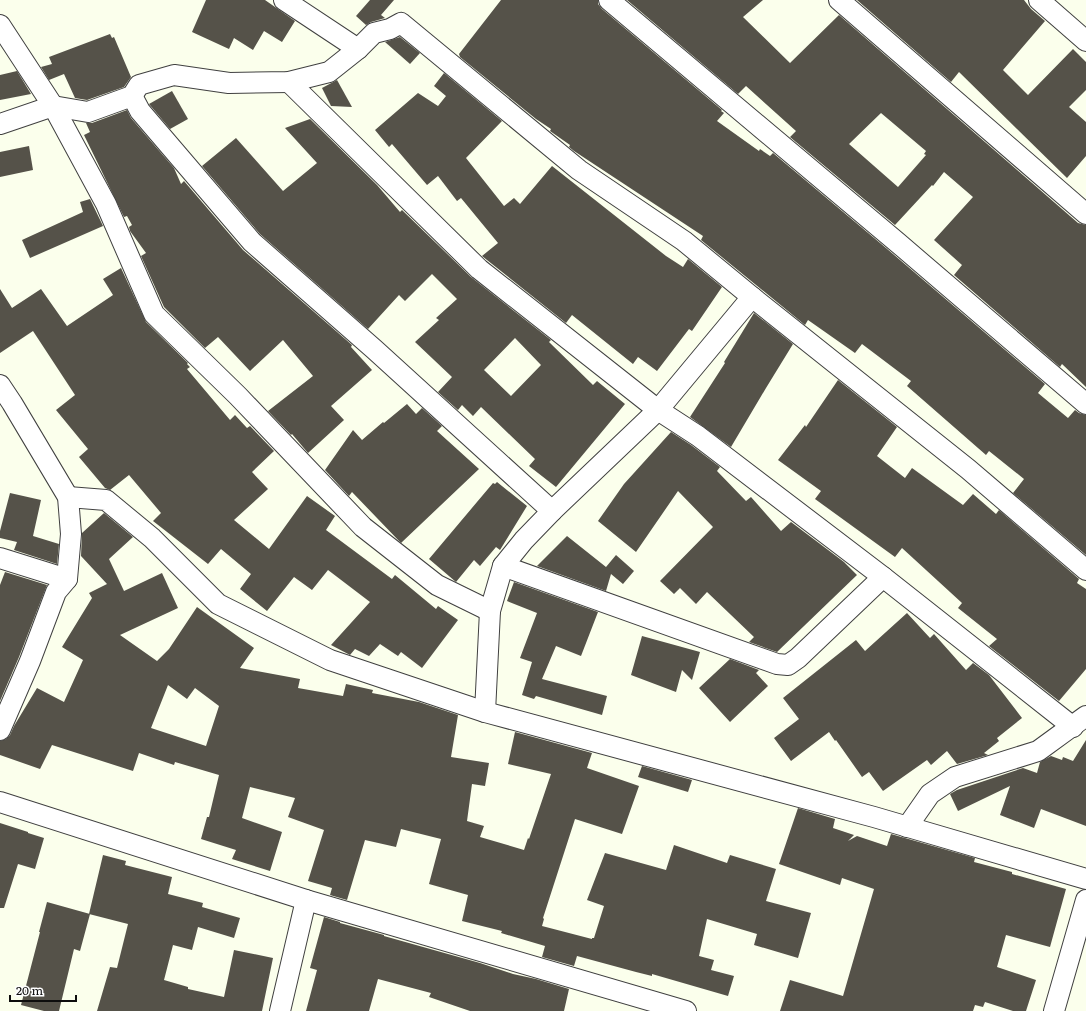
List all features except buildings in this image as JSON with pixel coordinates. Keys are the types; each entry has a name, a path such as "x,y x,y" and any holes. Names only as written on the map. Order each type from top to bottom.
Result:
{"street":[{"path":"284,0 358,49"},
{"path":"609,0 898,243 1086,404"},
{"path":"839,0 1086,214"},
{"path":"1039,0 1086,41"},
{"path":"0,124 53,106 88,112 132,96 138,85 174,75 229,82 289,82 329,72 374,34 390,29 401,23 579,170 684,241 968,469 1086,570"},
{"path":"0,25 53,106 106,204 154,314 238,396 363,527 437,585 490,611"},
{"path":"289,82 478,269 658,410 698,436 883,577 1079,721 1038,751 955,777 930,794 907,827"},
{"path":"132,96 140,111 252,242 374,349 552,511"},
{"path":"485,712 490,611 504,566 524,540 552,511 658,410 752,297"},
{"path":"0,384 68,497 71,534 67,579 56,592 30,661 0,730"},
{"path":"68,497 106,500 152,538 218,604 330,660 485,712 907,827 1086,879"},
{"path":"0,558 67,579"},
{"path":"504,566 777,664 788,665 798,658 883,577"},
{"path":"0,802 306,900 686,1011"},
{"path":"280,1011 306,900"},
{"path":"1054,1011 1086,900"}]}
